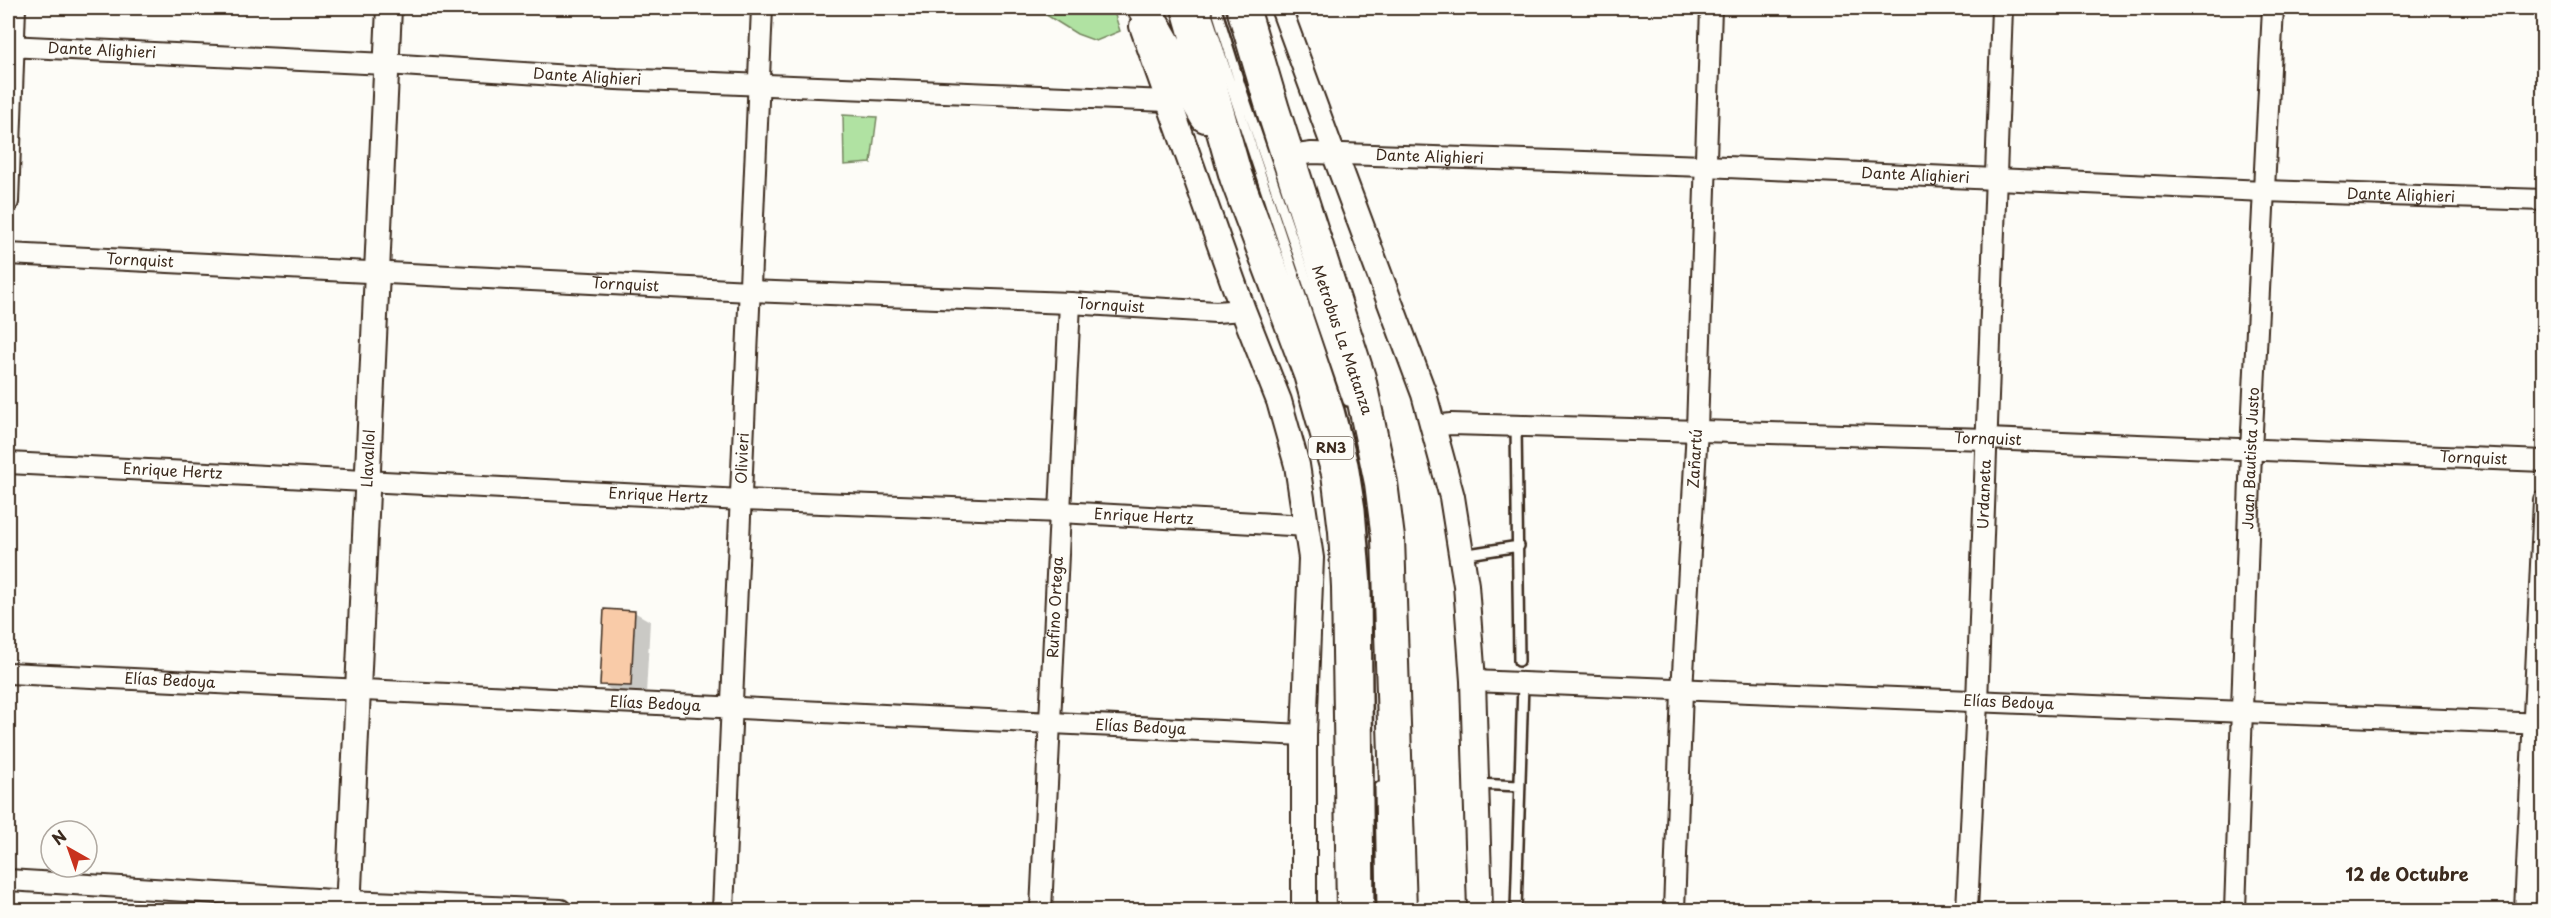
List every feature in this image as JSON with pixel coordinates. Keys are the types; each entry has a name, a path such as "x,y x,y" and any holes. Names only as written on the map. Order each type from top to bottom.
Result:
{"highway":[{"path":"1143,8 1194,92 1236,177"},
{"name":"RN3","path":"1188,8 1236,177 1310,374 1338,473 1345,531 1348,587 1354,910"},
{"name":"RN3","path":"1243,8 1359,378 1381,483 1388,538 1400,910"}],"street":[{"path":"8,202 10,46 15,8"},
{"name":"Llavallol","path":"349,906 388,8"},
{"name":"Olivieri","path":"723,910 762,8"},
{"path":"1135,8 1288,430 1308,526 1311,583 1304,735 1304,910"},
{"path":"1281,8 1420,383 1452,497 1462,555 1473,681 1480,910"},
{"name":"Zañartú","path":"1674,910 1682,691 1697,429 1711,8"},
{"name":"Urdaneta","path":"1967,910 1977,702 2002,8"},
{"name":"Juan Bautista Justo","path":"2235,910 2251,451 2273,8"},
{"name":"Dante Alighieri","path":"10,46 386,64 616,80 1168,101"},
{"name":"Dante Alighieri","path":"1289,156 1312,153 1705,166 2264,191 2544,200"},
{"name":"Tornquist","path":"8,254 750,291 1070,303 1216,312 1243,310"},
{"name":"Rufino Ortega","path":"1041,910 1070,303"},
{"name":"Tornquist","path":"1433,426 1451,424 1697,429 2544,461"},
{"name":"Enrique Hertz","path":"8,463 742,500 1060,512 1308,526"},
{"path":"2525,910 2538,723 2544,500"},
{"name":"Elías Bedoya","path":"8,673 1304,735"},
{"name":"Elías Bedoya","path":"1473,681 2538,723"},
{"path":"8,880 349,906 561,910"}],"lane":[{"name":"Metrobus La Matanza","path":"1205,8 1339,410 1353,464 1360,509 1366,586 1369,910"},
{"name":"Metrobus La Matanza","path":"1216,8 1241,88 1320,322 1342,377 1351,409"},
{"path":"1516,425 1519,661"},
{"path":"1462,555 1519,546"},
{"path":"1516,910 1523,683"},
{"path":"1380,771 1383,910"},
{"path":"1475,784 1519,786"},
{"name":"Metrobus La Matanza","path":"1354,910 1368,853"}],"green space":[{"path":"1043,8 1109,8 1114,12 1120,31 1096,41 1077,34 1040,11"},
{"path":"843,115 877,117 871,163 844,165"}],"building":[{"path":"604,609 635,611 631,686 600,685"}],"district":[{"name":"12 de Octubre","path":"2407,875"}]}
